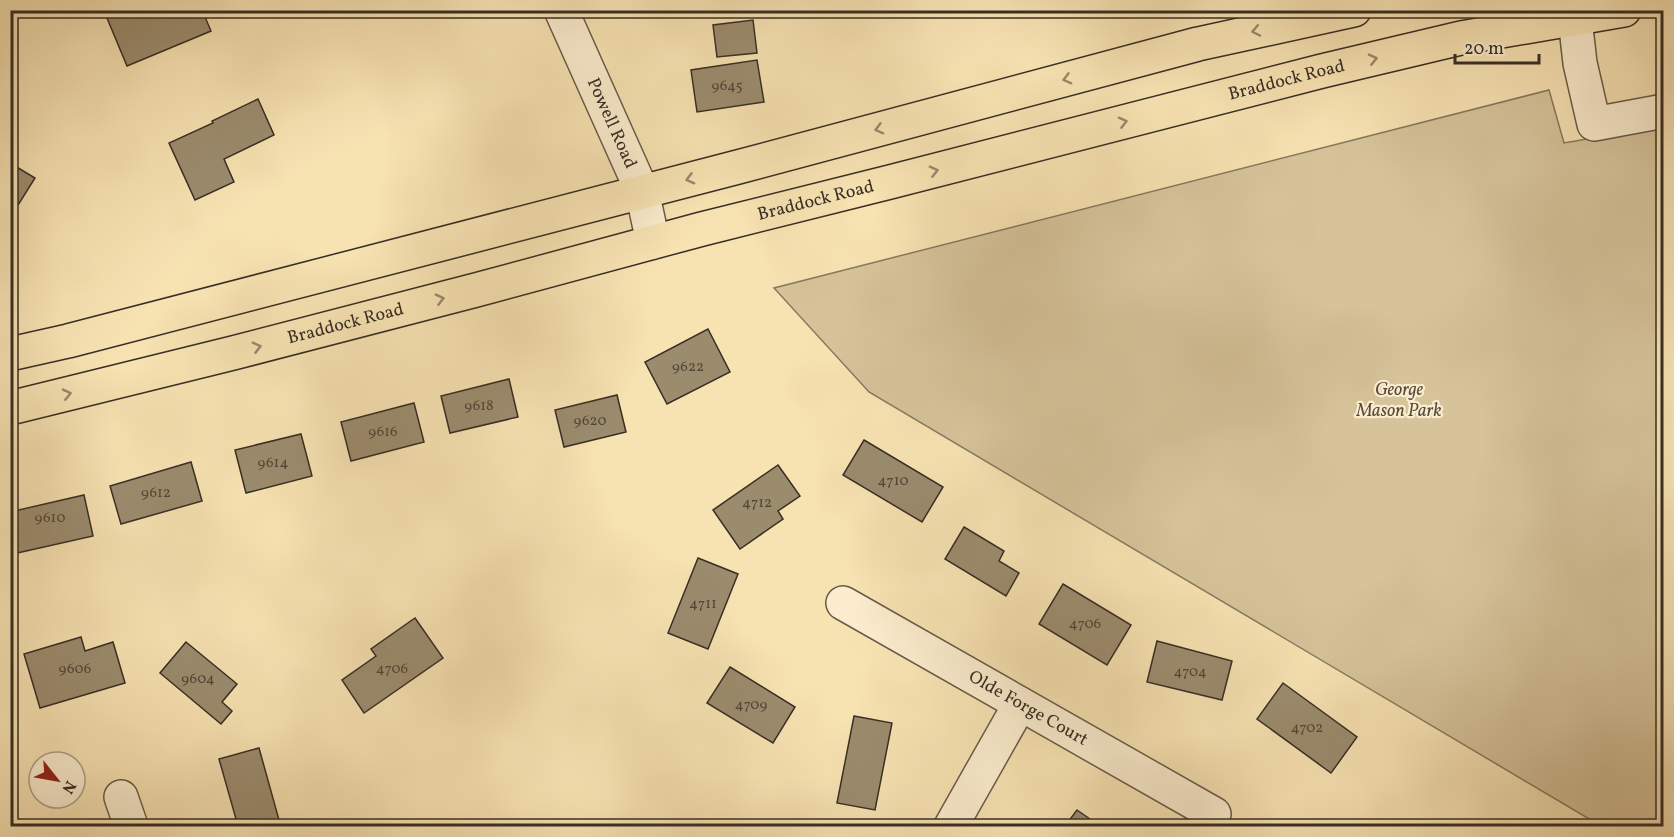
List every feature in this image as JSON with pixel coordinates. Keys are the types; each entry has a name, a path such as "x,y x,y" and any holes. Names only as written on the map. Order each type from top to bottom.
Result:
{"main road":[{"path":"10,354 68,341 642,192 1197,44 1354,10"},
{"name":"Braddock Road","path":"10,408 432,302 653,242 1322,71 1461,38 1575,15 1624,10"}],"street":[{"name":"Powell Road","path":"561,10 642,192 653,242"},
{"path":"1575,15 1580,63 1594,124 1664,111"},
{"name":"Olde Forge Court","path":"843,603 1214,814"},
{"path":"951,826 1020,704"}],"green space":[{"name":"George Mason Park","path":"1549,90 1564,143 1663,126 1663,826 1601,826 869,392 774,288"}],"building":[{"path":"124,10 202,10 211,31 127,66 107,18"},
{"path":"753,20 757,53 717,57 713,25"},
{"path":"757,60 764,102 697,112 691,70"},
{"path":"258,99 274,135 224,159 234,182 195,200 169,143"},
{"path":"10,163 35,178 10,218"},
{"path":"708,329 730,372 667,404 645,362"},
{"path":"509,379 518,417 450,433 441,396"},
{"path":"617,395 626,432 564,447 555,410"},
{"path":"414,403 424,442 351,461 341,422"},
{"path":"301,434 312,476 246,493 235,450"},
{"path":"864,440 943,487 922,522 843,475"},
{"path":"191,462 202,501 121,524 110,486"},
{"path":"778,465 800,496 778,511 783,519 740,549 713,510"},
{"path":"84,495 93,536 17,553 10,525 10,512"},
{"path":"964,527 1004,551 999,561 1019,573 1006,596 945,559"},
{"path":"698,558 738,574 708,649 668,633"},
{"path":"1063,584 1131,625 1107,665 1039,624"},
{"path":"415,618 443,658 364,713 342,680 376,656 371,649"},
{"path":"81,637 85,651 113,642 125,683 40,708 24,654"},
{"path":"1157,641 1232,661 1222,700 1147,682"},
{"path":"186,642 237,684 222,702 232,711 221,724 160,673"},
{"path":"730,667 795,707 773,743 707,703"},
{"path":"1283,683 1357,737 1331,773 1257,719"},
{"path":"854,716 892,723 875,810 837,803"},
{"path":"259,748 279,820 258,826 238,826 219,759"},
{"path":"1077,810 1100,826 1065,826"},
{"path":"570,825 570,826 504,826"}]}
